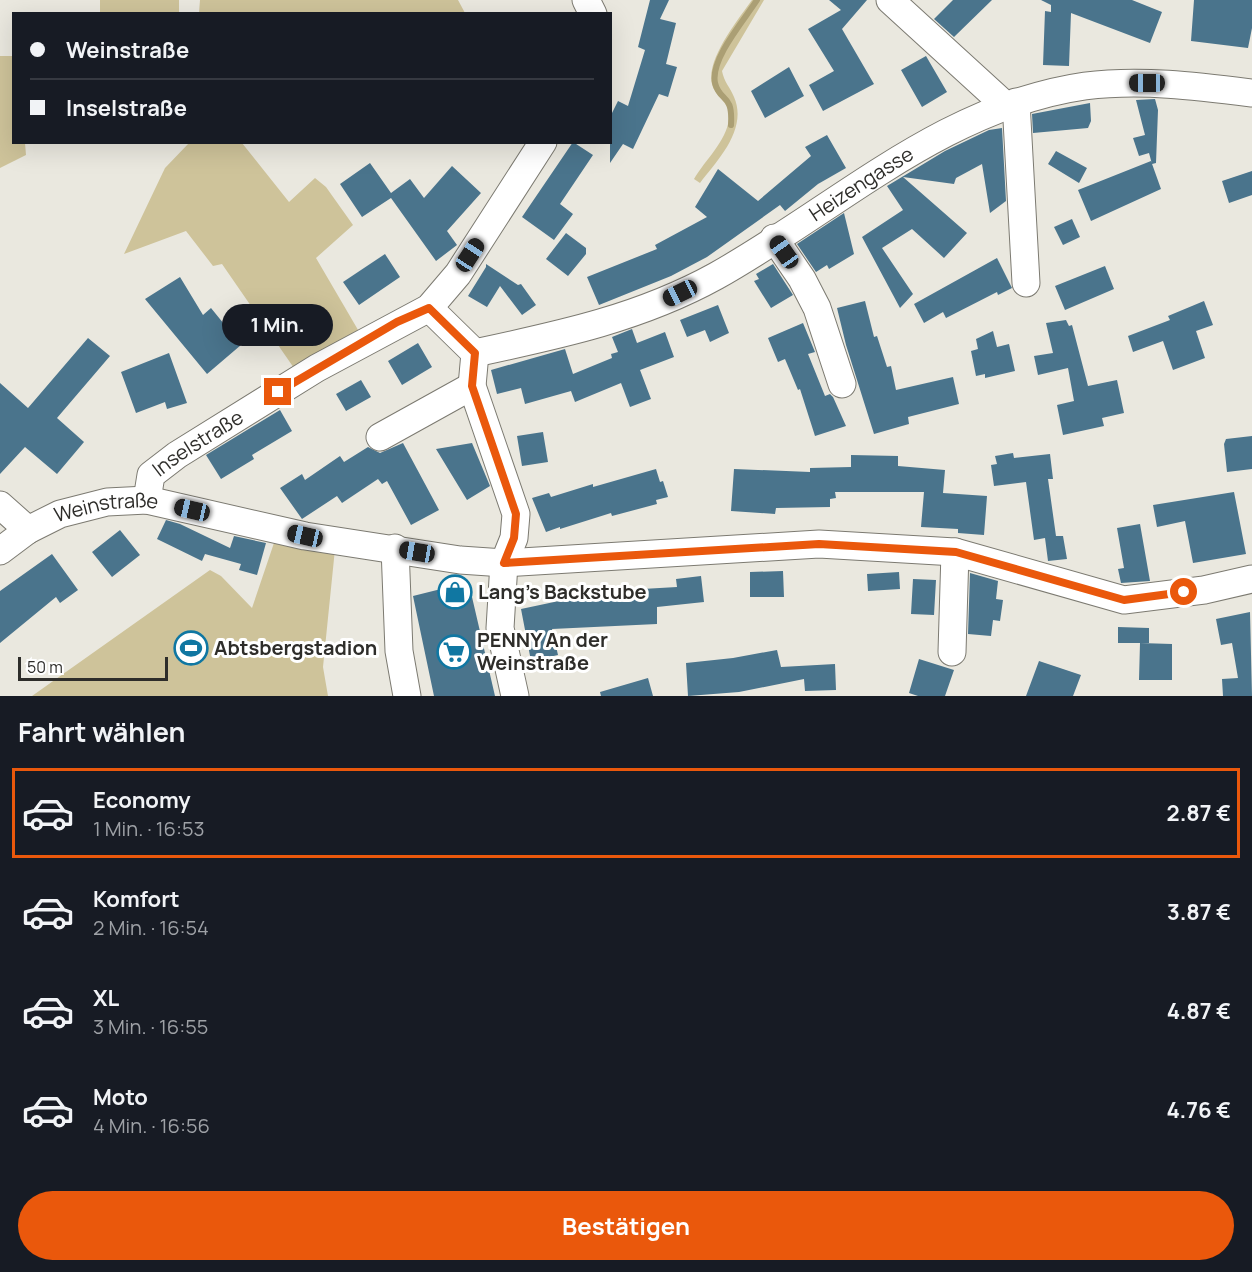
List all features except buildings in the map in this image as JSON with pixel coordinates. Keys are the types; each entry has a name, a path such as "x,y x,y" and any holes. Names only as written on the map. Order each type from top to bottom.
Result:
{"street":[{"path":"890,0 1011,104 1026,283"},
{"name":"Heizengasse","path":"475,353 575,332 644,311 716,276 848,190 975,118 1011,104 1074,88 1126,84 1168,83 1252,93"},
{"path":"515,696 500,628 504,563 514,538 516,514 472,386 475,353 429,308 458,274 542,144"},
{"path":"774,238 802,279 817,308 842,384"},
{"name":"Inselstraße","path":"147,500 151,475 177,455 317,368 429,308"},
{"path":"380,437 472,386"},
{"name":"Weinstraße","path":"0,551 28,530 60,514 107,502 147,500 305,536 395,548 460,560 504,563 819,544 956,552 1124,600 1204,590 1252,579"},
{"path":"0,505 28,530"},
{"path":"395,548 399,651 408,696"},
{"path":"952,652 956,552"}],"shaded area":[{"path":"100,0 179,0 179,12 100,12"},
{"path":"200,0 458,0 464,12 199,12"},
{"path":"752,0 764,0 722,71 737,109 734,132 722,154 700,183 694,179 720,143 729,119 727,107 715,91 711,81 712,69 722,44"},
{"path":"0,56 12,56 12,144 25,144 26,155 0,168"},
{"path":"188,144 243,144 289,202 315,178 326,187 353,225 316,258 361,335 296,371 222,264 213,266 186,231 124,254 165,168"},
{"name":"Abtsbergstadion","path":"275,540 335,549 323,667 328,696 32,696 210,570 221,576 252,608"}],"waterway":[{"path":"731,125 730,107 717,89 715,73 723,51 757,0"}],"place":[{"name":"Lang's Backstube","path":"455,592"},
{"name":"Abtsbergstadion","path":"191,648"},
{"name":"PENNY An der Weinstraße","path":"454,652"}],"route":[{"path":"278,392 397,322 429,308 475,353 472,386 516,514 514,538 504,563 819,544 956,552 1124,600 1184,592"}]}
